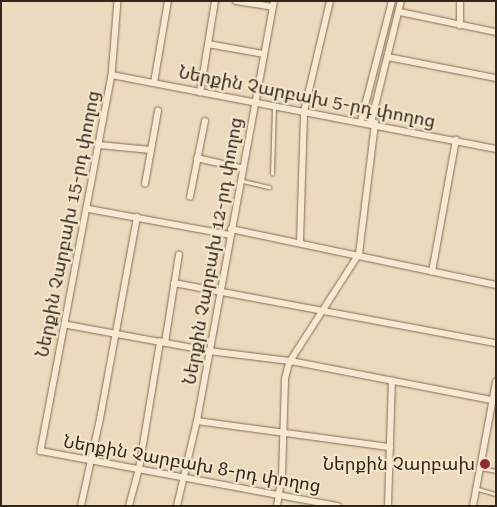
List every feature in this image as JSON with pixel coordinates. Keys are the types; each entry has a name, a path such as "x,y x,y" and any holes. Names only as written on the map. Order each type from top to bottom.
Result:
{"street":[{"name":"Ներքին Չարբախ 15-րդ փողոց","path":"41,451 59,348 68,325 112,75 118,1"},
{"path":"154,83 168,1"},
{"path":"200,92 216,1"},
{"path":"236,1 273,4"},
{"path":"300,242 304,112 330,1"},
{"path":"361,121 392,1"},
{"path":"277,506 280,494 284,432 285,379 290,361 359,254 373,123 401,1"},
{"path":"460,1 460,26"},
{"name":"Ներքին Չարբախ 12-րդ փողոց","path":"177,506 197,421 241,168 273,4"},
{"path":"400,12 496,32"},
{"path":"208,44 264,54"},
{"path":"388,57 496,78"},
{"name":"Ներքին Չարբախ 5-րդ փողոց","path":"112,75 255,104 373,123 496,148"},
{"path":"145,184 158,111"},
{"path":"190,196 205,121"},
{"path":"432,272 456,140"},
{"path":"100,145 151,150"},
{"path":"197,158 241,168"},
{"path":"89,209 300,242 496,285"},
{"path":"81,506 136,217"},
{"path":"129,506 139,469 179,255"},
{"path":"174,283 496,344"},
{"path":"68,325 209,352 290,361 494,401"},
{"path":"388,506 392,381"},
{"path":"472,506 494,401 496,382"},
{"path":"197,421 390,447"},
{"name":"Ներքին Չարբախ 8-րդ փողոց","path":"41,451 338,506"}],"lane":[{"path":"272,174 274,107"},
{"path":"239,180 269,186"},
{"path":"480,468 496,471"},
{"path":"476,489 496,494"}],"place":[{"name":"Ներքին Չարբախ","path":"485,464"}]}
